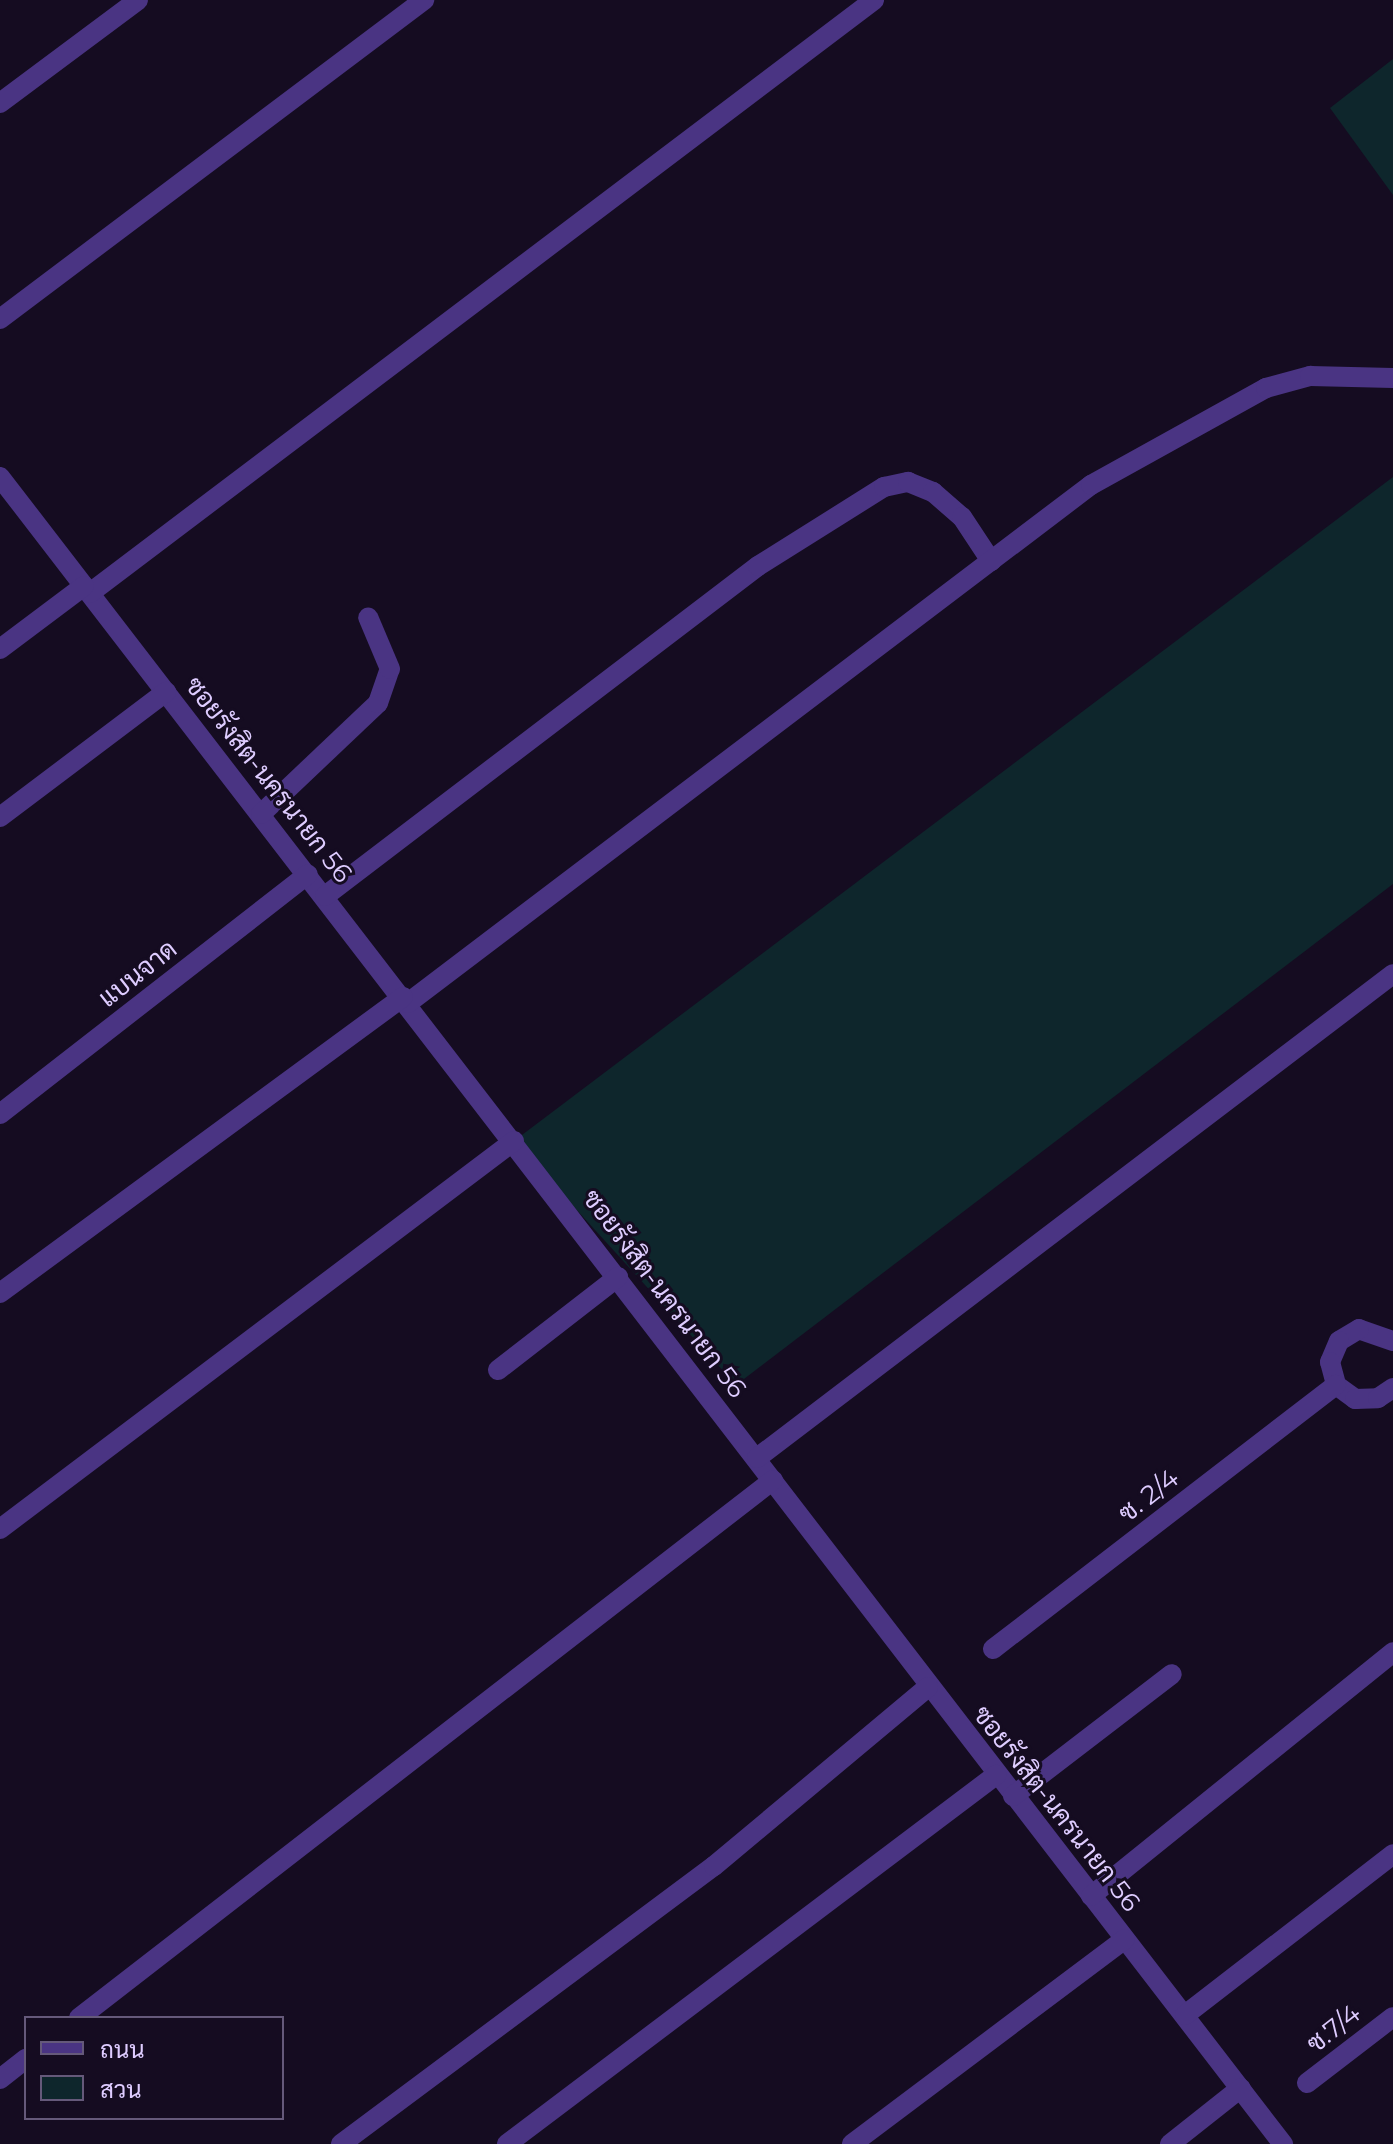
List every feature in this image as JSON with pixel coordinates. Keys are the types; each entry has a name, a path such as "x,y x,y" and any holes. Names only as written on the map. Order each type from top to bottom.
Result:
{"street":[{"path":"0,103 138,0"},
{"path":"0,319 424,0"},
{"path":"0,649 87,589 874,0"},
{"path":"0,1293 405,1000 991,561 1149,448 1266,388 1310,376 1393,378"},
{"name":"ซอยรังสิต-นครนายก 56","path":"0,477 514,1141 928,1687 1283,2144"},
{"path":"325,896 758,566 884,487 908,482 933,492 962,517 991,561"},
{"path":"261,814 378,703 390,669 368,617"},
{"path":"0,817 166,692"},
{"name":"แบนจาด","path":"0,1114 308,874"},
{"path":"757,1458 1393,974"},
{"path":"0,1529 514,1141"},
{"path":"498,1370 618,1277"},
{"path":"1392,1339 1370,1329 1348,1334 1333,1351 1336,1385 1366,1401 1393,1388"},
{"name":"ซ. 2/4","path":"993,1649 1336,1385"},
{"path":"82,2016 773,1480"},
{"path":"1091,1896 1393,1652"},
{"path":"1013,1796 1172,1674"},
{"path":"341,2144 714,1866 928,1687"},
{"path":"507,2144 996,1775"},
{"path":"1185,2015 1393,1854"},
{"path":"852,2144 1125,1939"},
{"name":"ซ.7/4","path":"1307,2083 1393,2017"},
{"path":"0,2079 24,2061"},
{"path":"1170,2144 1241,2088"}],"green space":[{"path":"1393,59 1393,195 1330,108"},
{"path":"1393,477 1393,884 736,1385 514,1141"}]}
